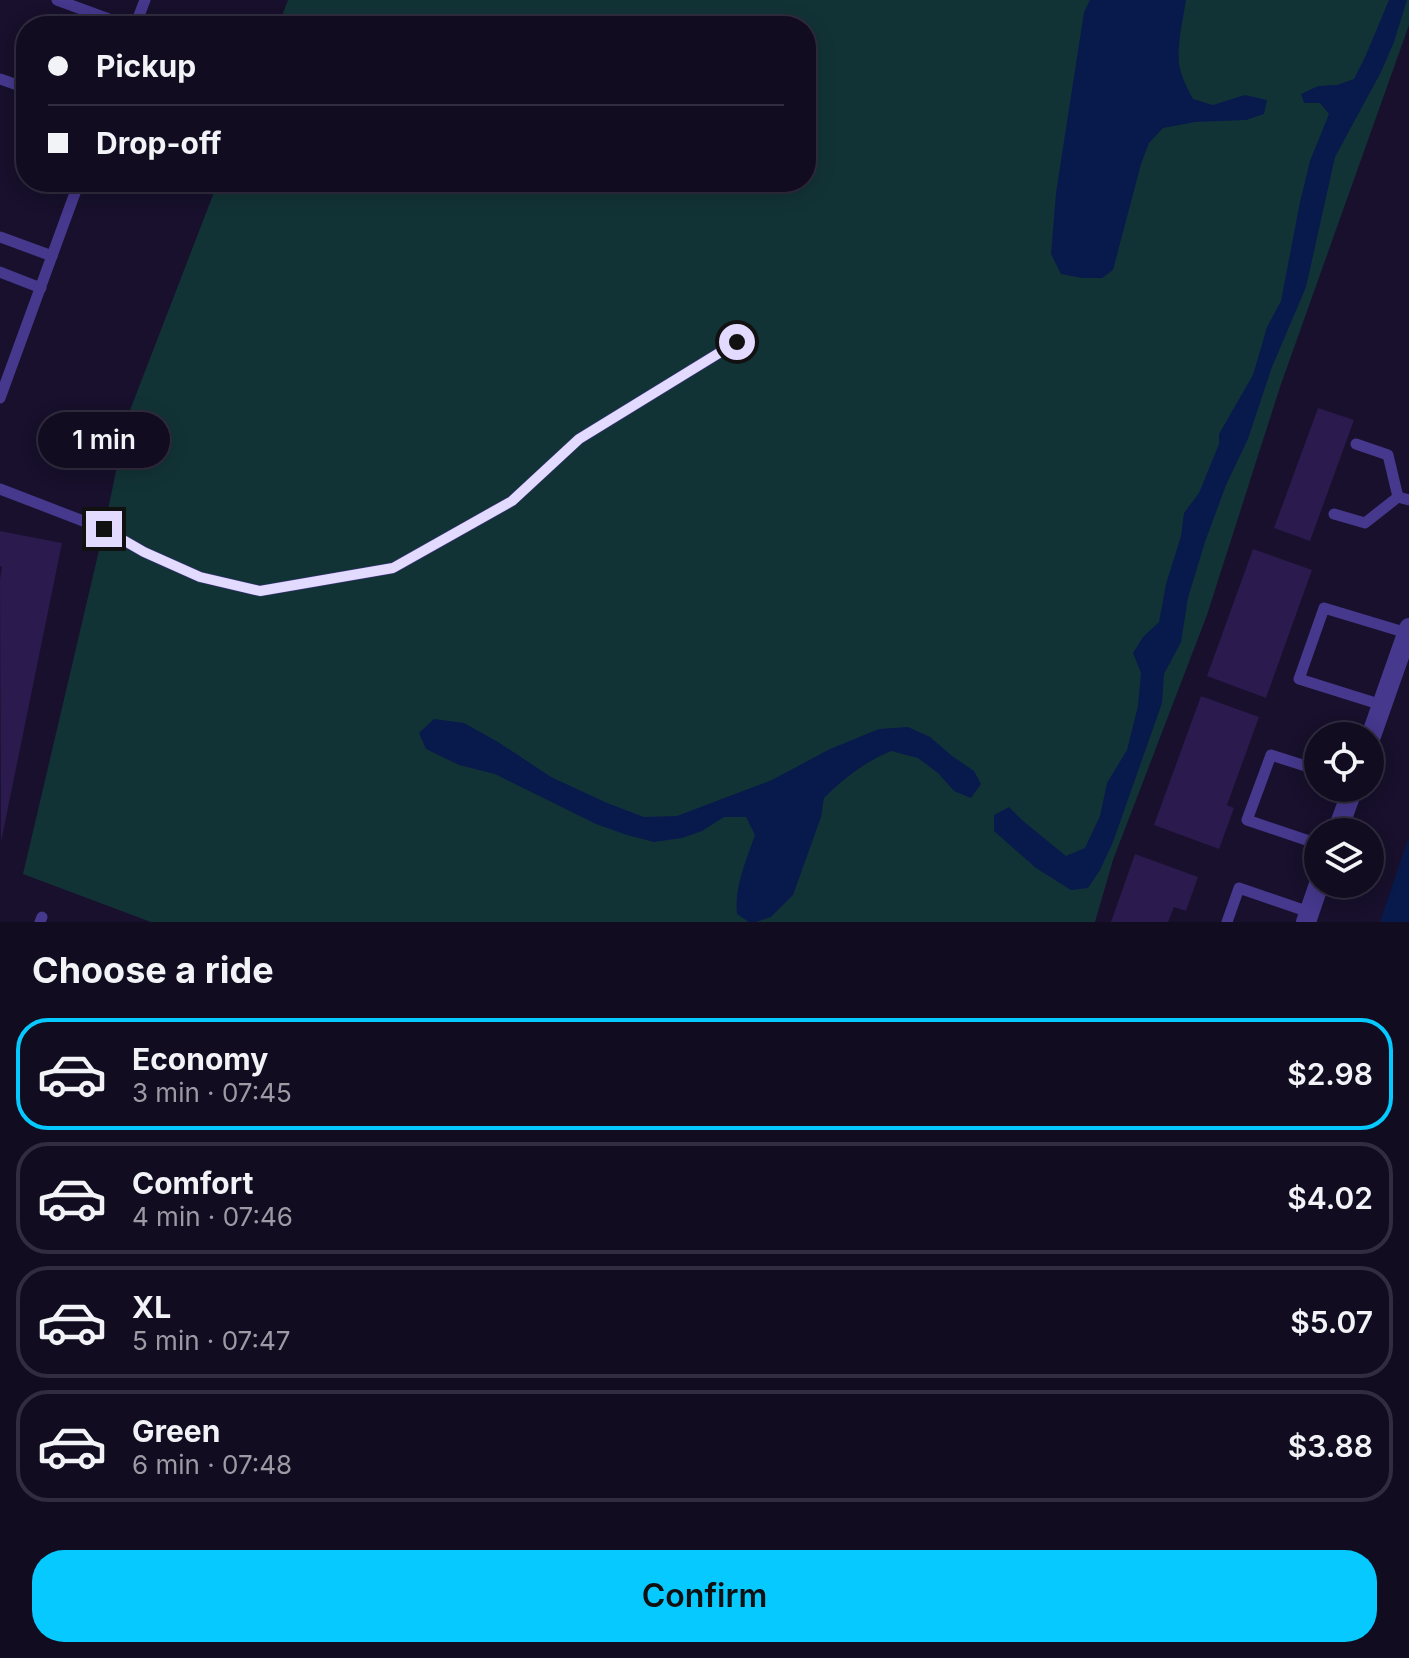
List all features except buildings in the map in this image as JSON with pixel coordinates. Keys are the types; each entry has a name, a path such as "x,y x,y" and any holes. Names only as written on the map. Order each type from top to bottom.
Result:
{"street":[{"path":"1376,722 1408,630"},
{"path":"1308,917 1314,898"}],"lane":[{"path":"57,0 101,16"},
{"path":"0,398 75,192"},
{"path":"0,237 52,256"},
{"path":"0,272 41,288"},
{"path":"0,489 104,529 144,552 200,577 260,591 393,568 512,501 579,439 737,342"},
{"path":"1334,514 1365,523 1403,499 1388,455 1356,444"},
{"path":"1382,705 1299,679 1324,608 1408,630"},
{"path":"1304,766 1271,755 1247,820 1304,839"},
{"path":"1227,922 1239,888 1308,917"}],"green space":[{"path":"288,0 1409,0 1409,25 1280,387 1207,615 1113,860 1095,922 151,922 23,874 127,418 214,192 816,192 816,16 282,16"}],"water":[{"path":"1090,0 1186,0 1179,64 1193,99 1213,105 1245,95 1267,100 1264,114 1246,120 1195,122 1163,128 1149,143 1113,270 1102,278 1061,274 1051,254 1056,193 1084,12"},
{"path":"1389,0 1407,0 1381,72 1335,157 1306,287 1205,542 1188,598 1181,642 1164,674 1162,703 1113,842 1088,888 1071,890 1036,868 994,831 994,815 1009,807 1066,856 1085,848 1100,816 1107,783 1127,750 1138,706 1141,673 1133,653 1143,637 1159,622 1184,513 1199,493 1219,444 1219,434 1253,375 1267,327 1281,301 1310,161 1329,114 1320,103 1304,103 1301,94 1318,86 1337,85 1354,79"},
{"path":"434,719 464,723 551,777 644,817 677,816 772,780 830,749 879,729 908,727 930,737 974,771 981,784 971,798 954,791 938,773 918,758 891,751 872,760 824,798 821,817 793,895 771,917 749,922 737,914 737,894 755,835 746,817 724,817 702,831 682,838 654,842 627,835 596,824 495,774 459,765 426,749 419,733"},
{"path":"1409,836 1409,922 1380,922"}],"route":[{"path":"104,529 144,552 200,577 260,591 393,568 512,501 579,439 737,342"}]}
